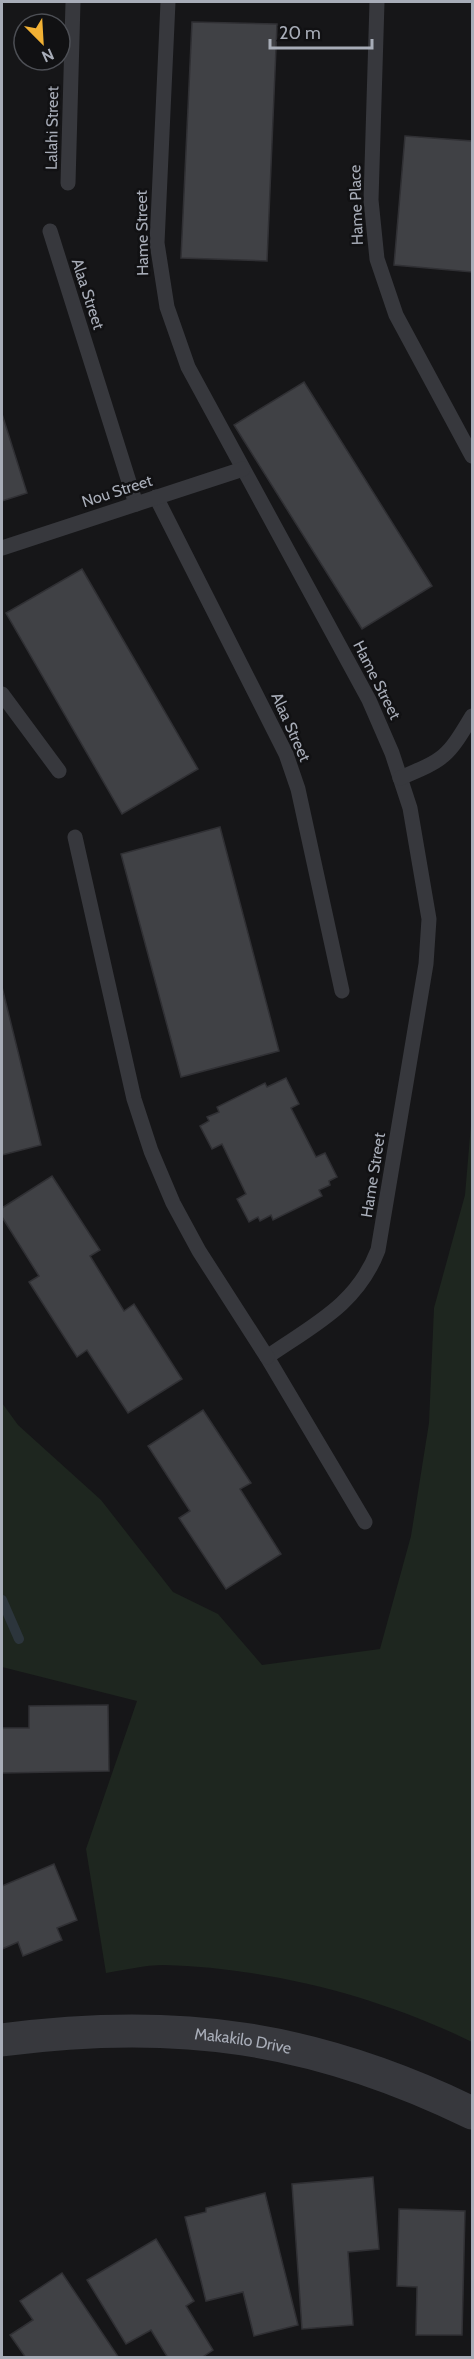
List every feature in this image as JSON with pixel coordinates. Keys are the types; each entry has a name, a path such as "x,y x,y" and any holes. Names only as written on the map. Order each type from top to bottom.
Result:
{"street":[{"name":"Makakilo Drive","path":"2,2040 71,2031 160,2029 248,2038 335,2057 419,2087 472,2113"}],"lane":[{"name":"Lalahi Street","path":"68,183 73,2"},
{"name":"Hame Street","path":"168,2 158,211 160,276 166,307 184,358 369,700 392,753 410,808 427,897 428,942 378,1250 367,1275 345,1302 267,1357"},
{"name":"Hame Place","path":"377,2 371,200 377,259 396,315 472,456"},
{"name":"Alaa Street","path":"50,231 136,504"},
{"name":"Nou Street","path":"2,549 243,468"},
{"name":"Alaa Street","path":"156,497 286,754 298,789 342,991"},
{"path":"2,694 59,771"},
{"path":"400,778 429,766 447,754 472,716"},
{"path":"75,837 134,1099 151,1152 173,1203 199,1251 267,1357 365,1522"}],"shaded area":[{"path":"472,1113 472,2042 399,2011 361,1998 283,1979 204,1967 164,1965 106,1973 86,1849 137,1701 2,1667 2,1403 18,1425 101,1500 173,1592 218,1614 262,1665 380,1649 411,1536 429,1423 434,1308 465,1195"}],"building":[{"path":"192,22 277,24 267,261 181,258"},
{"path":"405,136 472,141 472,272 394,265"},
{"path":"304,382 432,586 362,629 234,425"},
{"path":"2,414 27,493 2,501"},
{"path":"82,569 198,769 122,814 6,613"},
{"path":"220,827 279,1051 181,1077 121,854"},
{"path":"2,987 41,1145 2,1155"},
{"path":"286,1078 299,1104 291,1108 316,1157 325,1153 337,1177 329,1181 330,1185 319,1190 322,1196 273,1220 271,1215 260,1221 258,1217 249,1222 237,1199 246,1194 222,1144 212,1149 200,1126 209,1121 207,1117 219,1112 217,1107 265,1083 267,1087"},
{"path":"52,1176 100,1250 90,1256 124,1311 134,1304 182,1379 128,1413 87,1350 77,1357 29,1282 39,1276 2,1217 2,1208"},
{"path":"203,1410 251,1483 240,1489 281,1554 226,1589 179,1518 190,1511 148,1446"},
{"path":"108,1705 109,1771 2,1773 2,1728 29,1728 29,1706"},
{"path":"54,1864 77,1920 57,1928 62,1940 23,1956 18,1942 2,1949 2,1886"},
{"path":"373,2177 379,2249 348,2252 353,2325 302,2329 292,2184"},
{"path":"265,2193 298,2325 254,2336 243,2292 206,2301 185,2217 206,2212 206,2208"},
{"path":"399,2209 465,2211 462,2335 416,2335 417,2287 397,2286"},
{"path":"156,2239 194,2301 186,2306 213,2350 201,2358 168,2358 151,2330 126,2344 87,2280"},
{"path":"62,2273 119,2358 26,2358 10,2335 33,2320 20,2301"}],"waterway":[{"path":"2,1600 19,1639"}]}
